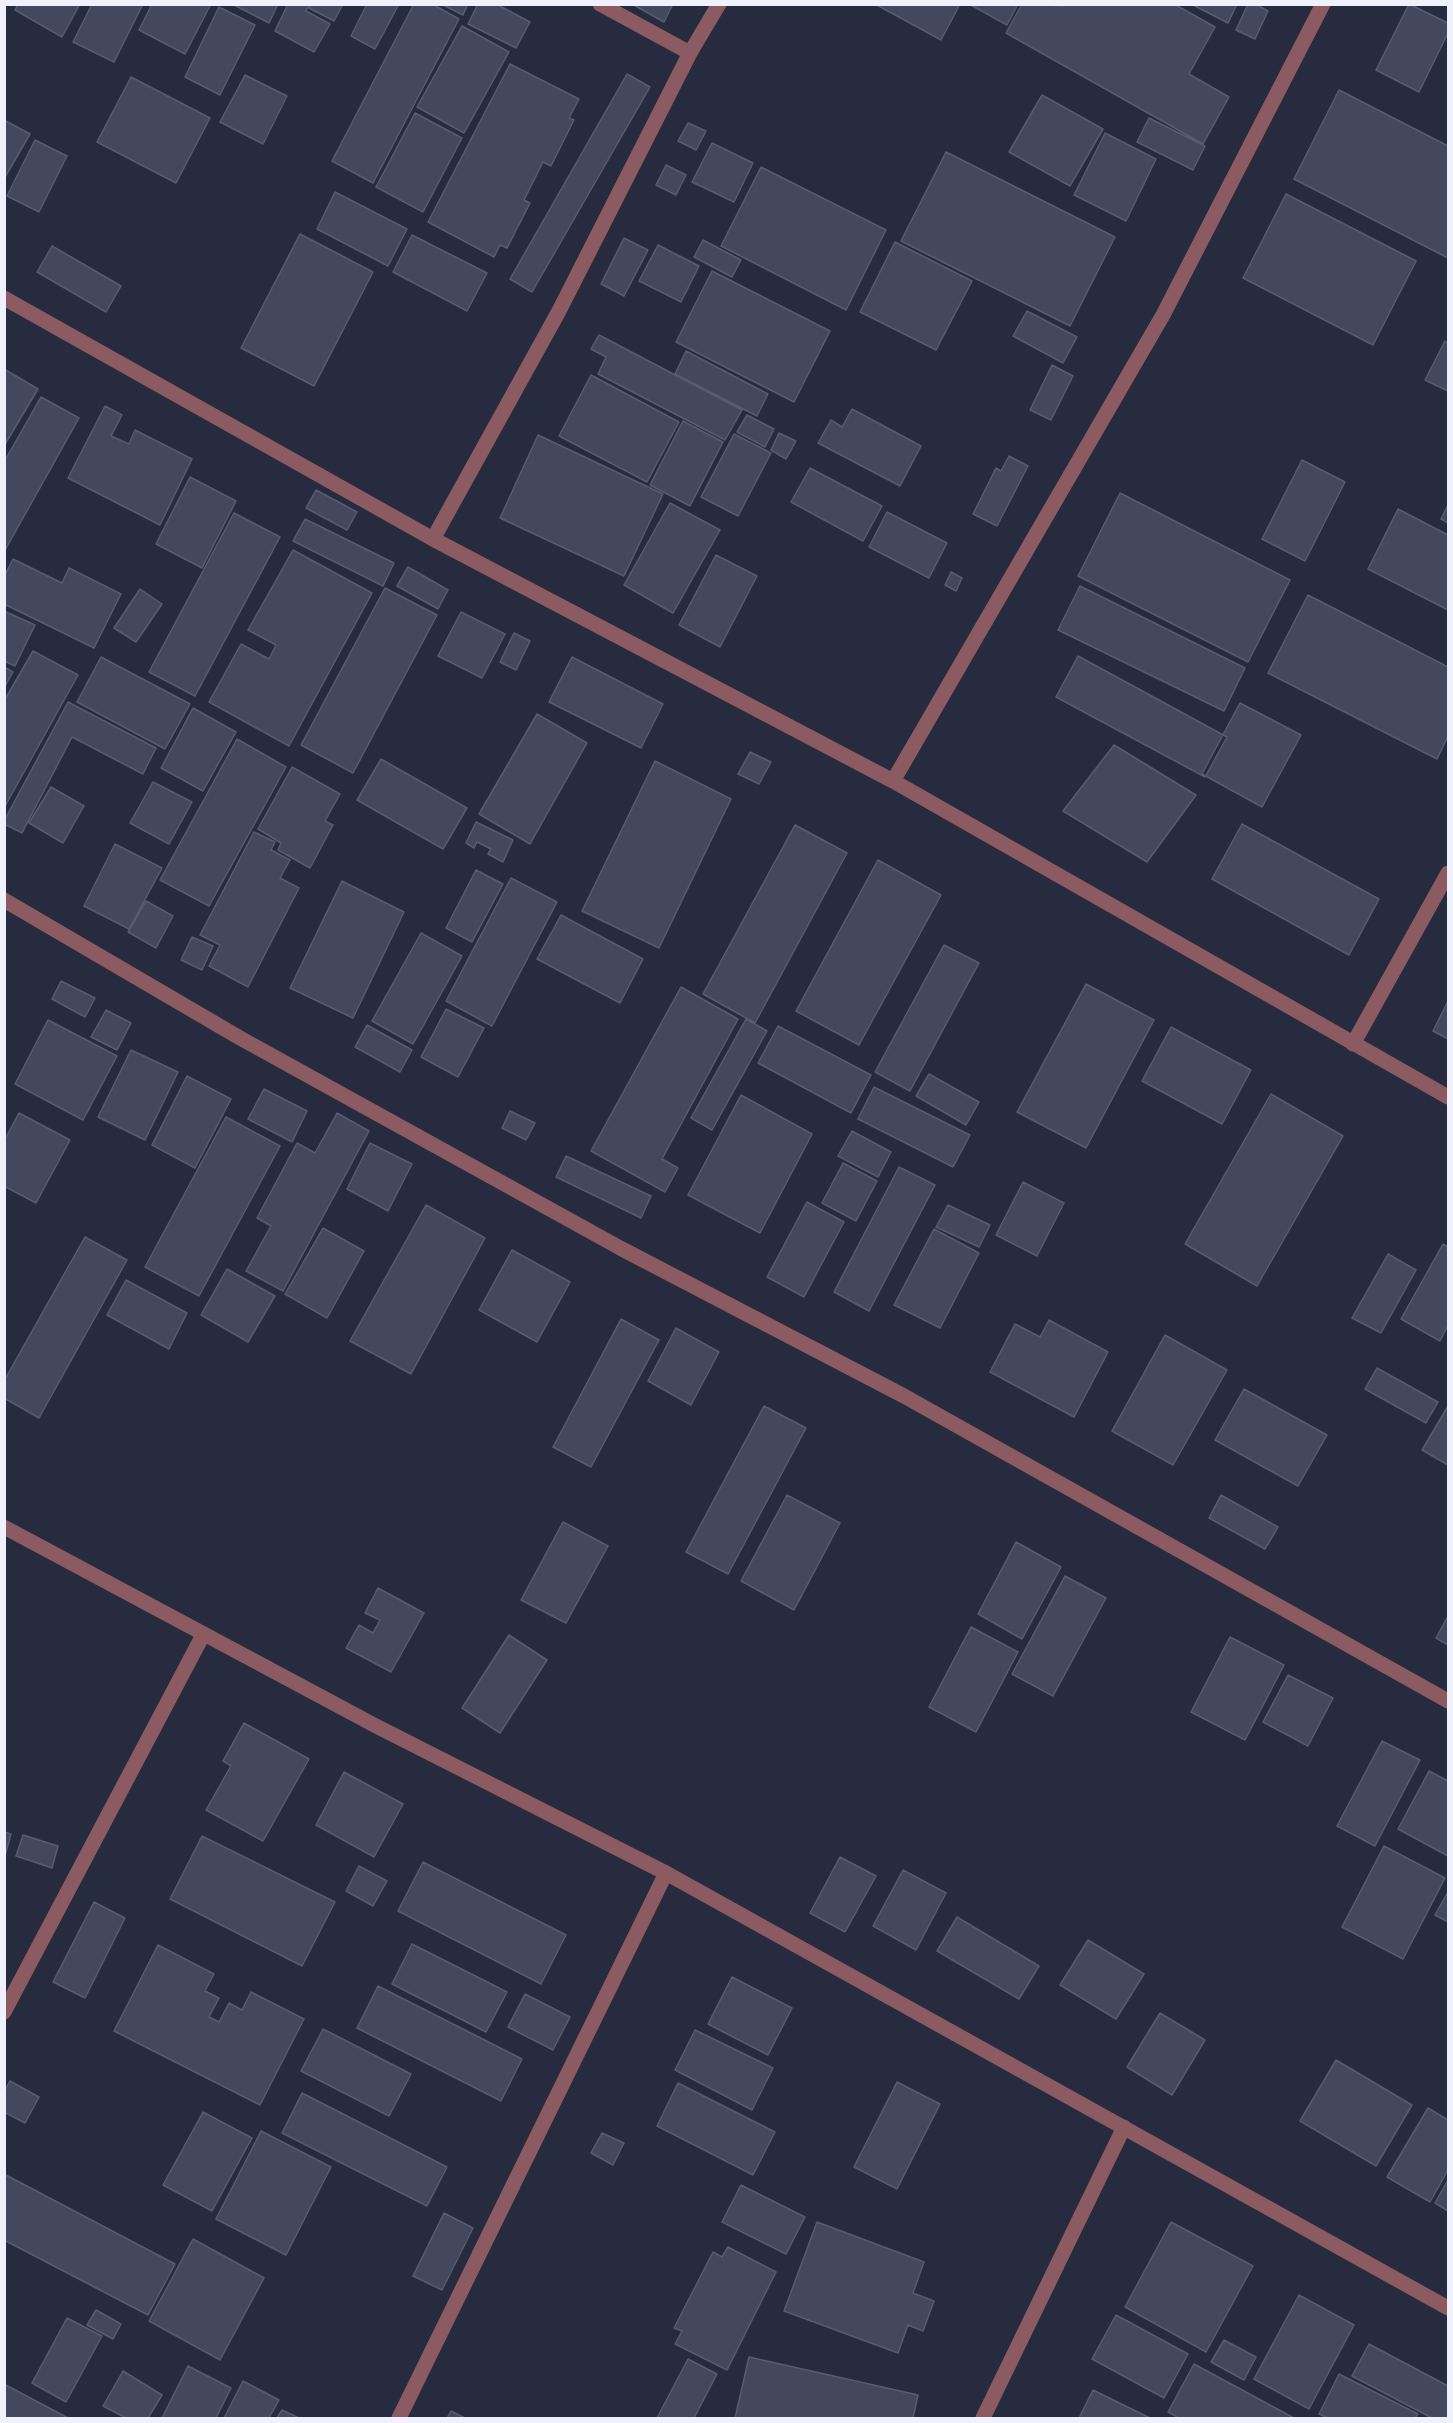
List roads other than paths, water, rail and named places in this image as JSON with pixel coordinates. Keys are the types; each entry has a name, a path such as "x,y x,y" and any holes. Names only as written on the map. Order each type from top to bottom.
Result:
{"street":[{"path":"600,4 690,53"},
{"path":"433,539 559,311 690,53 719,4"},
{"path":"893,781 1163,315 1323,4"},
{"path":"4,298 433,539 893,781 1449,1097"},
{"path":"1353,1044 1449,873"},
{"path":"4,900 240,1038 622,1249 904,1396 1449,1701"},
{"path":"4,1527 376,1726 666,1873 1449,2308"},
{"path":"4,2012 203,1635"},
{"path":"399,2418 666,1873"},
{"path":"983,2418 1124,2127"}]}
